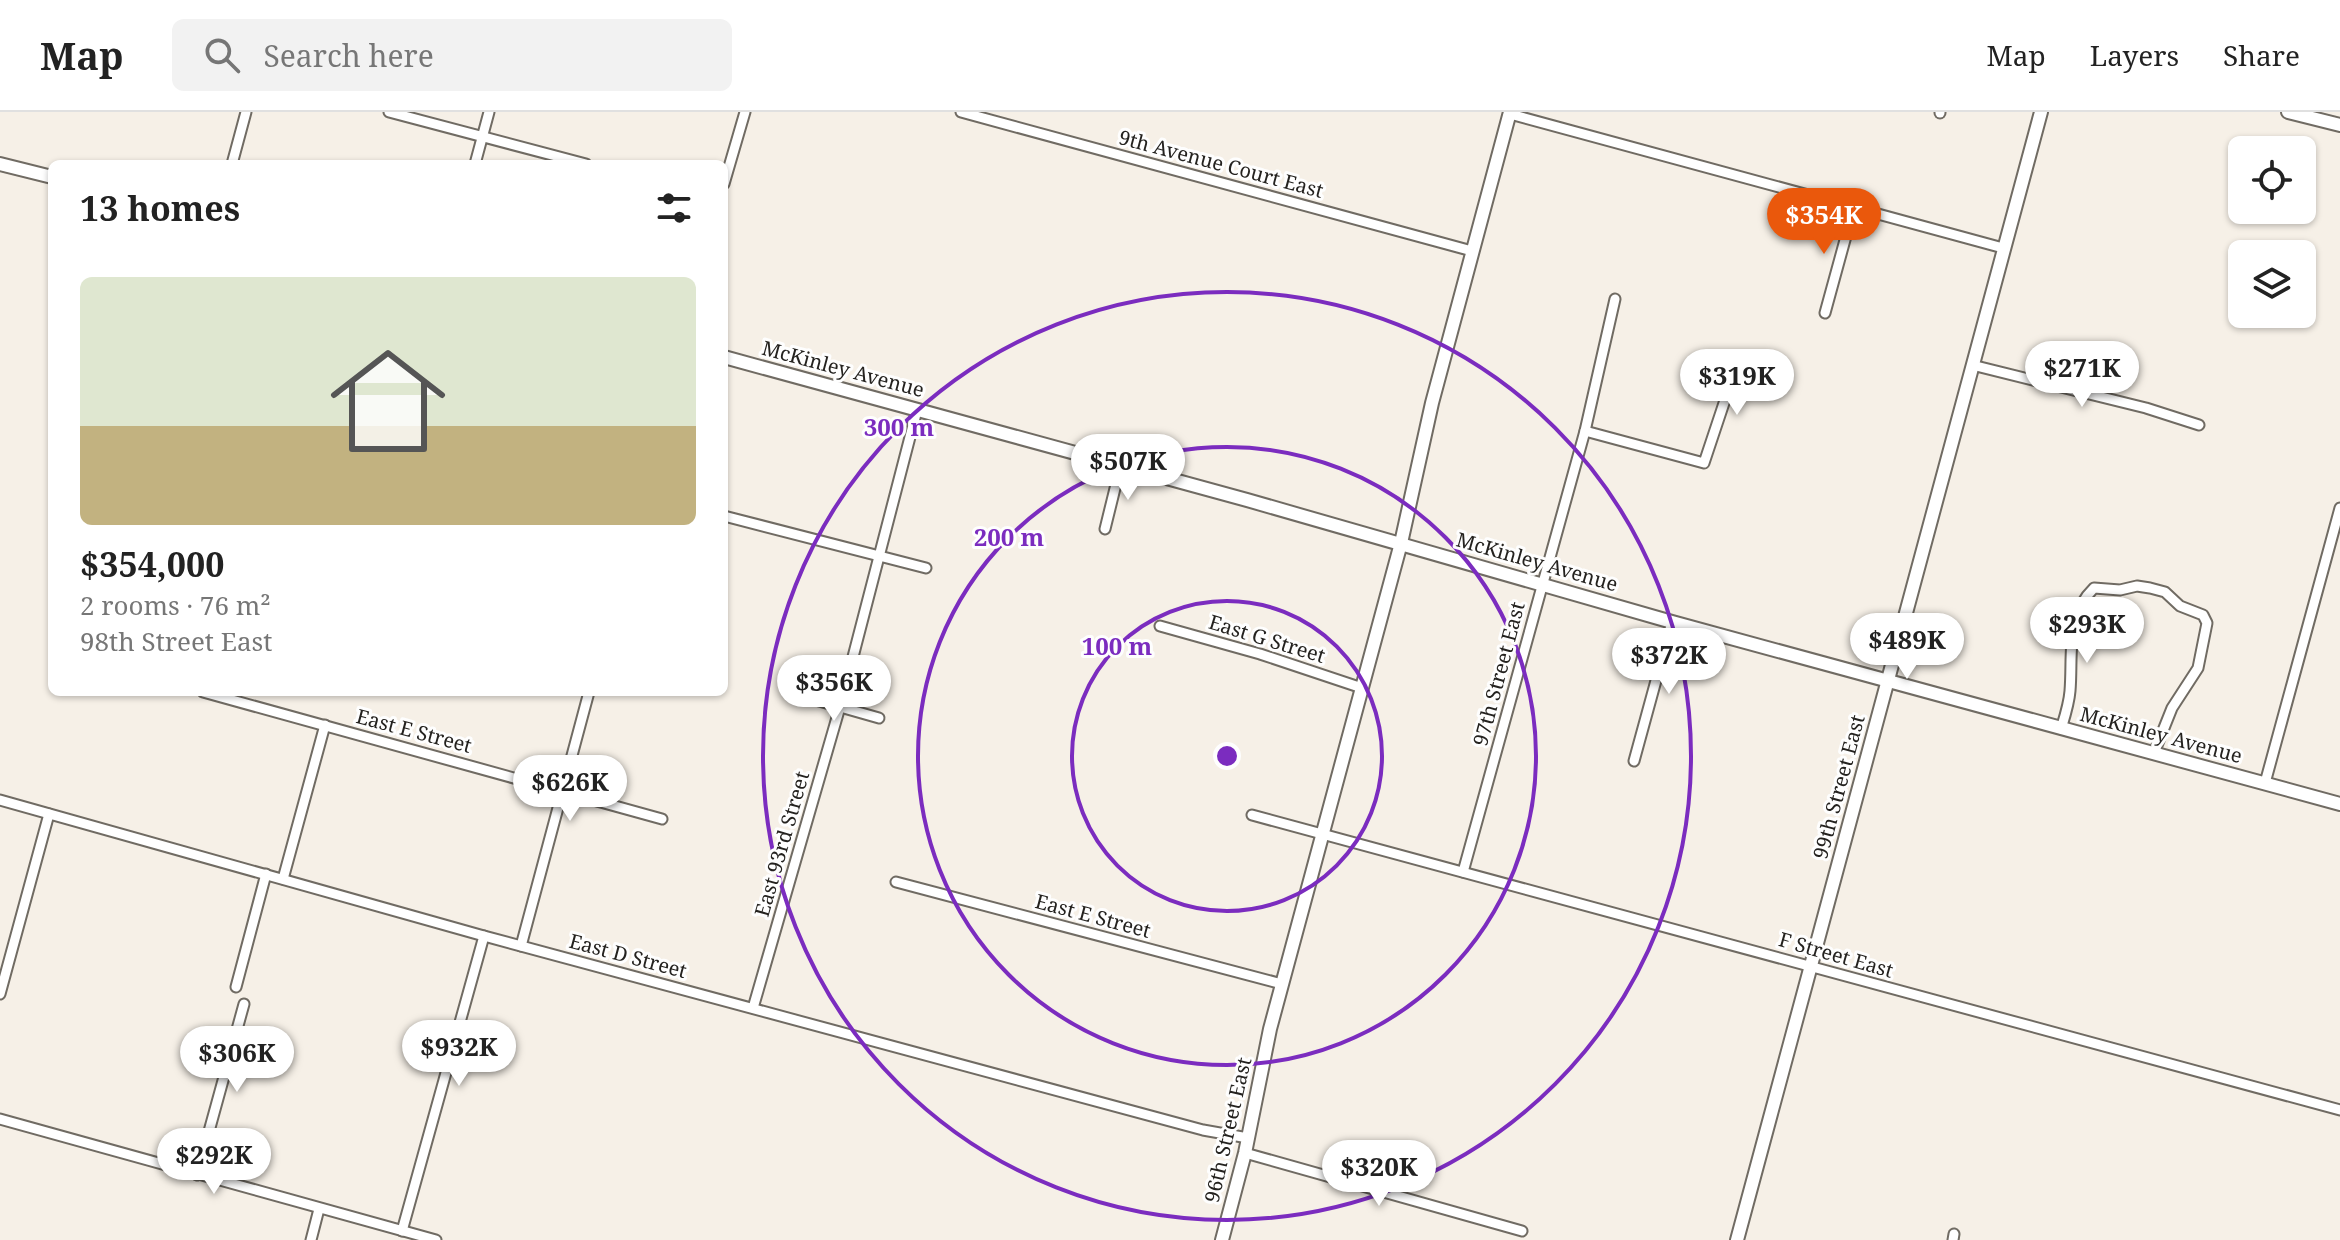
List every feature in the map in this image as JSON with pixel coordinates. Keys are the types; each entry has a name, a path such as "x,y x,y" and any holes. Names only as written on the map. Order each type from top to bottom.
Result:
{"street":[{"path":"233,160 246,112"},
{"path":"389,112 571,160"},
{"path":"476,160 489,112"},
{"path":"728,170 745,112"},
{"name":"9th Avenue Court East","path":"961,112 999,117 1472,251"},
{"name":"99th Street East","path":"1737,1240 2041,112"},
{"path":"2288,112 2340,125"},
{"path":"1510,113 2003,248"},
{"name":"96th Street East","path":"1222,1240 1245,1153 1270,1029 1401,543 1432,403 1510,113"},
{"path":"0,164 48,176"},
{"path":"1825,313 1854,207"},
{"name":"97th Street East","path":"1463,872 1585,431 1615,299"},
{"name":"McKinley Avenue","path":"728,358 1401,543 1888,682 2340,804"},
{"path":"1585,431 1704,463 1738,361"},
{"path":"1972,365 2146,408 2199,425"},
{"name":"East 93rd Street","path":"753,1008 840,707 917,410"},
{"path":"1105,529 1120,468"},
{"path":"2265,783 2340,508"},
{"path":"728,517 926,568"},
{"path":"2061,729 2070,692 2071,637 2081,603 2094,588 2150,588 2165,592 2180,606 2203,615 2207,623 2198,668 2172,708 2154,753"},
{"path":"1634,761 1672,622"},
{"name":"East G Street","path":"1160,626 1260,654 1362,688"},
{"path":"798,695 879,718"},
{"name":"East E Street","path":"218,696 662,819"},
{"path":"521,946 588,696"},
{"path":"283,879 325,725"},
{"name":"East D Street","path":"0,800 484,936 1203,1130 1248,1138"},
{"path":"0,994 49,814"},
{"name":"F Street East","path":"1252,815 2340,1110"},
{"path":"236,987 266,874"},
{"name":"East E Street","path":"896,882 1282,984"},
{"path":"402,1231 484,936"},
{"path":"197,1175 244,1004"},
{"path":"0,1119 436,1240"},
{"path":"1245,1153 1522,1231"},
{"path":"311,1240 319,1209"}]}
